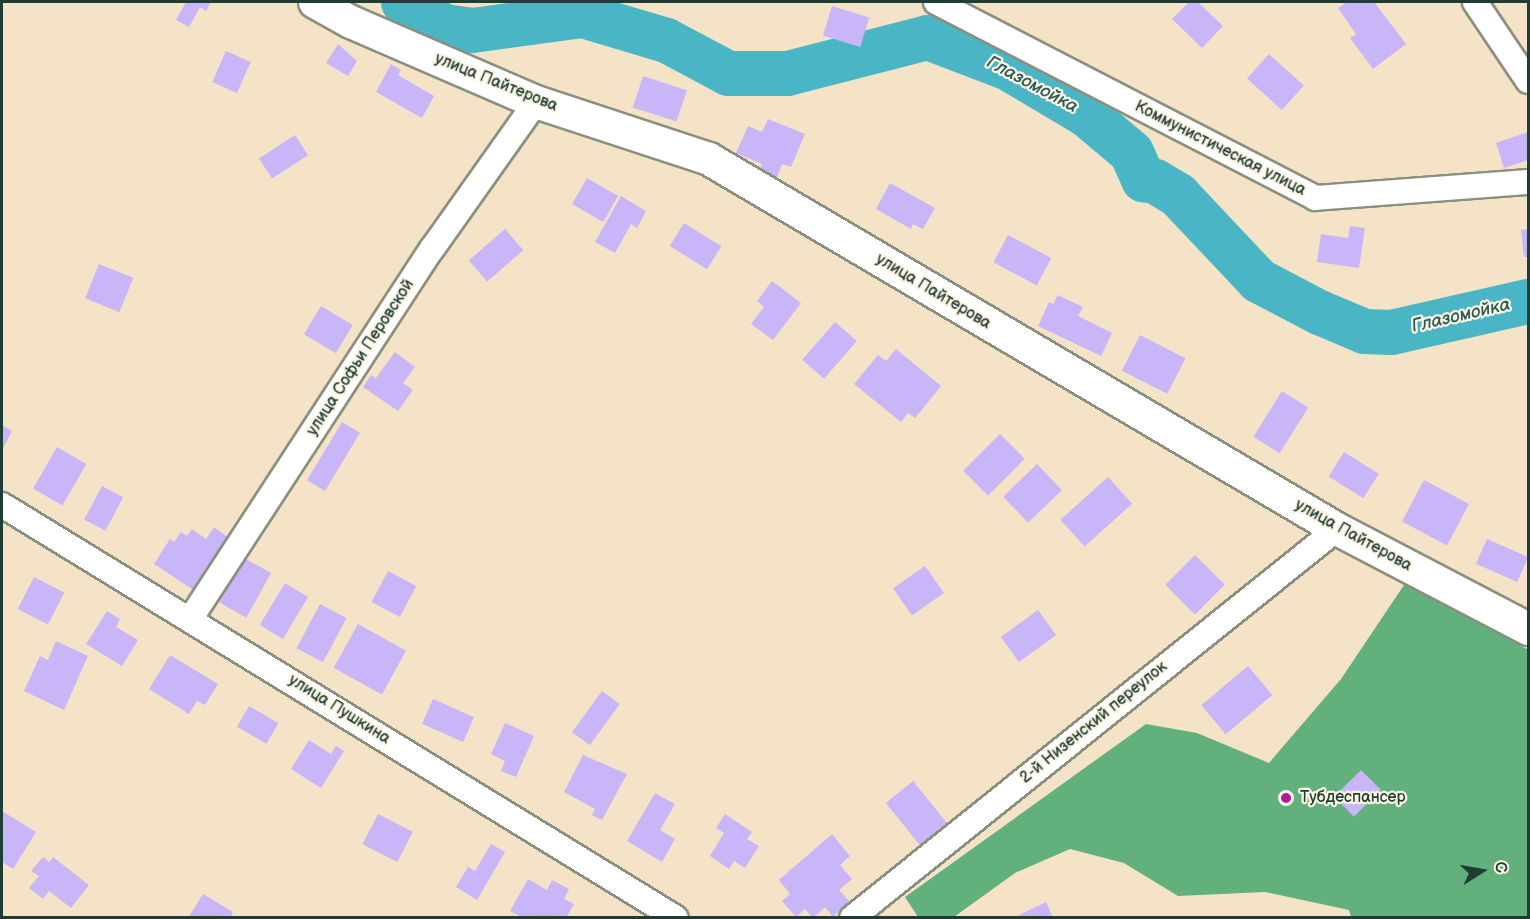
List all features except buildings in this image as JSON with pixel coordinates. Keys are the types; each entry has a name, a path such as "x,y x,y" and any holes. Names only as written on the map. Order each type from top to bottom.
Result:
{"main road":[{"name":"улица Пайтерова","path":"315,2 351,22 536,102 708,159 1336,530 1528,629"}],"street":[{"name":"Коммунистическая улица","path":"936,2 1315,198 1528,182"},
{"path":"1475,2 1528,81"},
{"name":"улица Софьи Перовской","path":"190,618 432,249 536,102"},
{"name":"улица Пушкина","path":"2,505 190,618 676,918"},
{"name":"2-й Низенский переулок","path":"852,918 1336,530"}],"green space":[{"name":"Тубдеспансер","path":"1404,585 1448,600 1528,650 1528,917 1351,917 1349,910 1265,892 1178,896 1124,863 1070,849 1015,873 954,917 918,917 905,897 1146,724 1197,733 1269,763 1341,679"}],"waterway":[{"name":"Глазомойка","path":"403,2 444,26 472,30 582,15 666,40 728,73 787,73 927,37 1008,68 1087,115 1131,152 1143,179 1155,181 1178,195 1258,280 1319,312 1364,331 1391,332 1528,301"}],"place":[{"name":"Тубдеспансер","path":"1286,798"}]}
